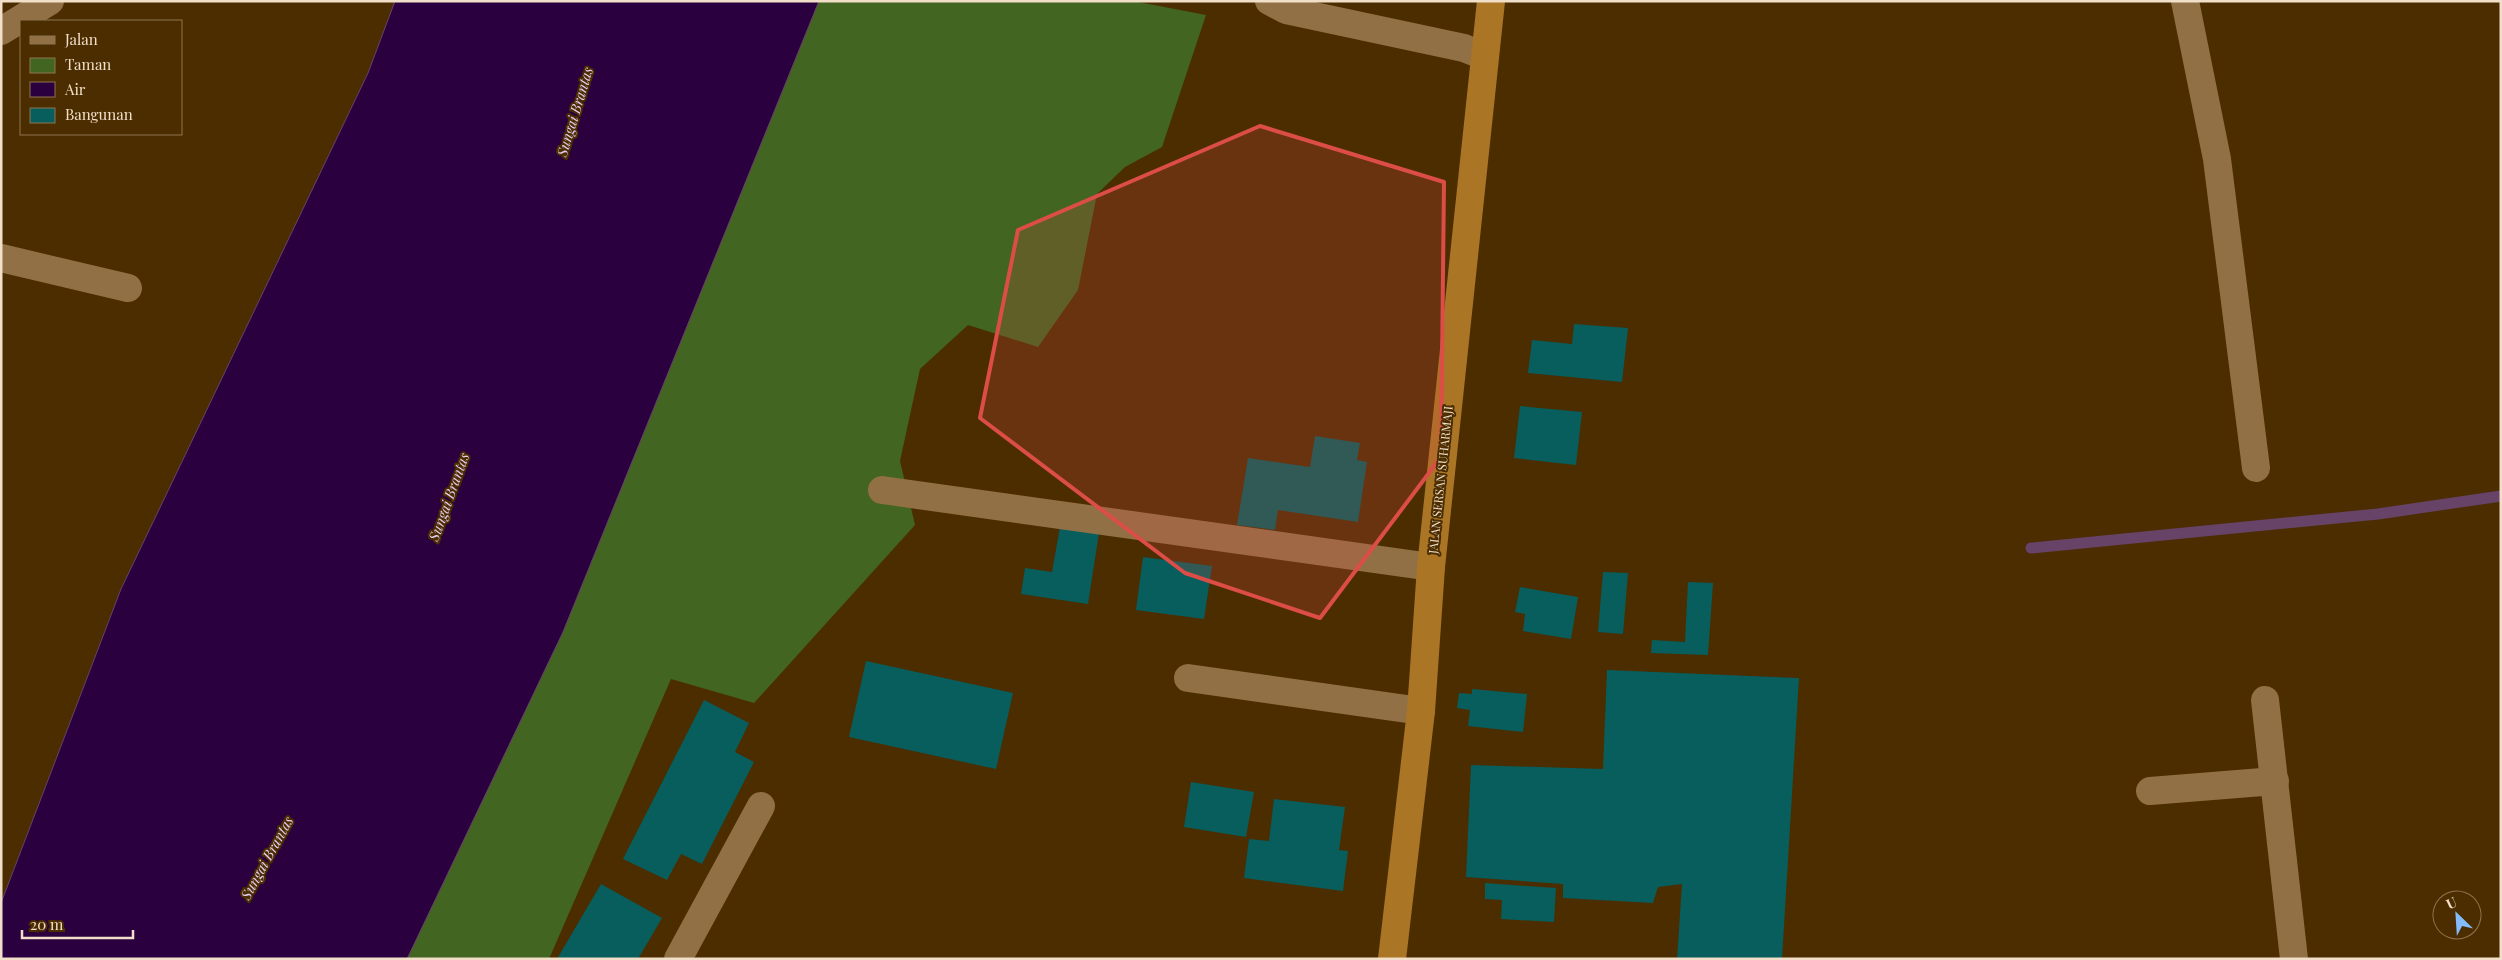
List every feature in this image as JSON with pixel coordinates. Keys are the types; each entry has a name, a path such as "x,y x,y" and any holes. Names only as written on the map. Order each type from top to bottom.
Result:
{"highway":[{"name":"JALAN SERSAN SUHARMAJI","path":"1392,959 1421,711 1431,567 1468,233 1484,56 1491,1"}],"street":[{"path":"1,31 50,1"},
{"path":"1269,1 1286,10 1464,48 1484,56"},
{"path":"2185,1 2217,159 2256,468"},
{"path":"1,258 128,288"},
{"path":"882,490 1431,567"},
{"path":"1188,678 1421,711"},
{"path":"2265,700 2290,958"},
{"path":"2150,791 2274,781"},
{"path":"678,959 761,806"}],"highlighted area":[{"path":"1260,126 1444,182 1441,457 1320,618 1185,573 980,418 1018,230"}],"green space":[{"path":"819,1 1133,1 1206,15 1162,147 1125,167 1097,194 1078,290 1038,347 968,325 920,369 900,461 915,525 754,703 671,679 549,959 407,959 563,632"}],"water":[{"name":"Sungai Brantas","path":"395,1 819,1 563,632 407,959 1,959 1,903 121,589 368,73"}],"building":[{"path":"1574,324 1628,328 1622,382 1528,373 1532,340 1572,344"},
{"path":"1520,406 1582,412 1576,465 1514,458"},
{"path":"1315,436 1360,443 1357,460 1367,462 1358,522 1278,510 1275,530 1237,525 1248,458 1310,467"},
{"path":"1060,527 1099,533 1088,604 1021,594 1025,568 1052,572"},
{"path":"1143,557 1212,566 1204,619 1136,610"},
{"path":"1603,572 1628,573 1623,634 1598,632"},
{"path":"1688,582 1713,583 1708,655 1651,653 1652,640 1685,642"},
{"path":"1520,587 1578,597 1571,639 1523,631 1525,614 1515,612"},
{"path":"866,661 1013,693 996,769 849,737"},
{"path":"1607,670 1799,678 1782,959 1677,959 1682,884 1658,887 1653,903 1563,898 1563,884 1466,877 1471,765 1603,769"},
{"path":"1472,689 1527,694 1523,732 1468,726 1470,710 1457,708 1459,693 1472,694"},
{"path":"704,700 749,723 735,752 754,762 702,864 681,854 667,880 623,859"},
{"path":"1191,782 1254,792 1246,837 1184,827"},
{"path":"1274,799 1345,807 1339,850 1348,851 1343,891 1244,878 1249,839 1269,841"},
{"path":"1485,883 1556,888 1554,922 1501,919 1502,900 1485,899"},
{"path":"601,884 662,918 638,959 557,959"}],"waterway":[{"path":"2031,548 2378,514 2501,496"}]}
